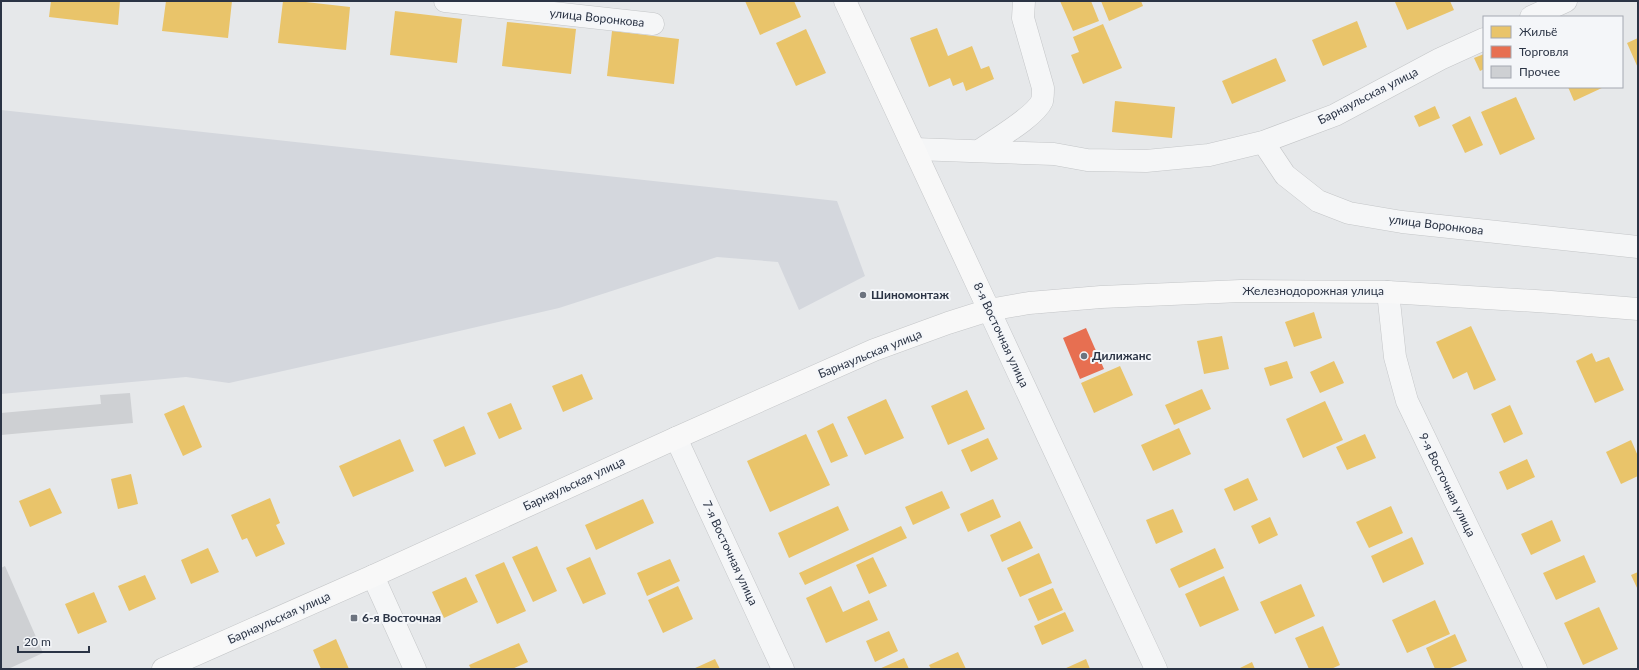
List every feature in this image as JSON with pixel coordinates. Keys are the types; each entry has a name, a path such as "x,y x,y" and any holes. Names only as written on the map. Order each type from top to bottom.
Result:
{"main road":[{"name":"8-я Восточная улица","path":"845,1 989,310"},
{"name":"Железнодорожная улица","path":"989,310 1029,303 1241,291 1388,292 1638,309"},
{"name":"Барнаульская улица","path":"163,669 874,350 989,310"}],"street":[{"name":"улица Воронкова","path":"445,1 653,24"},
{"path":"979,151 1036,110 1042,100 1043,88 1023,18 1024,1"},
{"path":"1533,16 1566,1"},
{"name":"Барнаульская улица","path":"914,148 1054,154 1087,160 1146,161 1209,155 1263,142 1335,115 1440,59 1483,39"},
{"name":"улица Воронкова","path":"1263,142 1285,175 1318,201 1349,213 1402,222 1638,247"},
{"name":"9-я Восточная улица","path":"1388,292 1395,357 1407,401 1536,669"},
{"name":"8-я Восточная улица","path":"989,310 1156,669"},
{"name":"7-я Восточная улица","path":"676,438 783,669"},
{"path":"373,576 415,669"}],"shaded area":[{"path":"1,110 837,201 865,276 799,310 778,262 717,257 559,308 229,383 186,377 1,394"}],"building: Жильё":[{"path":"51,1 120,1 118,25 49,17"},
{"path":"166,1 232,1 228,38 162,31"},
{"path":"283,1 297,1 350,7 346,50 278,43"},
{"path":"745,1 794,1 801,17 760,35"},
{"path":"1060,1 1091,1 1099,21 1073,31"},
{"path":"1101,1 1141,1 1143,6 1109,21"},
{"path":"1450,1 1454,10 1407,30 1395,2"},
{"path":"395,11 462,19 457,63 390,55"},
{"path":"1357,21 1367,47 1323,66 1312,40"},
{"path":"507,22 576,29 571,74 502,66"},
{"path":"1103,24 1122,68 1083,84 1071,55 1079,52 1073,37"},
{"path":"937,28 948,56 972,46 981,69 989,66 994,79 966,91 963,82 953,86 950,78 929,87 910,38"},
{"path":"806,29 826,73 796,86 776,43"},
{"path":"612,31 679,39 674,84 607,76"},
{"path":"1638,38 1638,68 1627,43"},
{"path":"1483,54 1483,70 1480,71 1474,58"},
{"path":"1276,58 1286,81 1232,104 1222,81"},
{"path":"1568,88 1602,88 1574,101"},
{"path":"1516,97 1535,139 1500,155 1481,112"},
{"path":"1115,101 1175,107 1172,138 1112,132"},
{"path":"1435,106 1440,118 1419,127 1414,116"},
{"path":"1470,116 1483,145 1465,153 1452,125"},
{"path":"1314,312 1322,338 1294,347 1285,322"},
{"path":"1471,326 1496,380 1474,390 1467,372 1453,379 1436,342"},
{"path":"1222,336 1229,369 1204,374 1197,341"},
{"path":"1592,353 1596,362 1609,357 1624,390 1595,403 1576,361"},
{"path":"1287,361 1293,378 1270,386 1264,368"},
{"path":"1334,361 1344,383 1320,393 1310,372"},
{"path":"1120,366 1133,395 1094,413 1081,383"},
{"path":"582,374 593,399 563,412 552,386"},
{"path":"1202,389 1211,409 1174,425 1165,405"},
{"path":"967,390 985,429 948,445 931,406"},
{"path":"886,399 904,438 865,455 847,417"},
{"path":"1325,401 1343,440 1303,458 1286,419"},
{"path":"511,403 522,429 499,439 487,413"},
{"path":"184,405 202,447 183,456 164,414"},
{"path":"1510,405 1523,434 1504,443 1491,414"},
{"path":"833,423 848,456 831,463 817,431"},
{"path":"464,426 476,454 445,467 433,440"},
{"path":"1179,428 1191,454 1153,471 1141,445"},
{"path":"806,434 830,485 770,512 747,461"},
{"path":"1365,434 1376,458 1347,470 1336,447"},
{"path":"988,438 998,459 971,472 961,450"},
{"path":"400,439 414,471 353,497 339,466"},
{"path":"1631,440 1638,456 1638,476 1621,484 1606,452"},
{"path":"1527,459 1535,477 1507,490 1499,472"},
{"path":"131,474 138,504 118,509 111,479"},
{"path":"1248,478 1258,500 1234,511 1224,489"},
{"path":"50,488 62,513 30,527 19,501"},
{"path":"942,491 950,508 913,525 905,507"},
{"path":"270,498 280,523 276,525 285,544 256,557 247,538 242,540 231,515"},
{"path":"643,499 654,523 596,550 585,525"},
{"path":"993,499 1001,517 968,532 960,514"},
{"path":"838,506 849,530 789,558 778,533"},
{"path":"1391,506 1403,533 1369,548 1356,522"},
{"path":"1173,509 1183,532 1156,544 1146,520"},
{"path":"1270,517 1278,535 1259,544 1251,526"},
{"path":"1552,520 1561,541 1531,555 1521,534"},
{"path":"1020,521 1033,548 1002,562 990,535"},
{"path":"901,526 907,538 805,585 799,573"},
{"path":"1412,537 1424,564 1383,583 1371,556"},
{"path":"537,546 557,591 533,602 512,557"},
{"path":"208,548 219,572 191,584 181,560"},
{"path":"1215,548 1224,568 1179,588 1170,569"},
{"path":"1039,553 1052,583 1020,597 1007,568"},
{"path":"1584,555 1596,582 1556,600 1543,573"},
{"path":"590,557 606,594 583,604 566,568"},
{"path":"873,557 887,586 869,594 856,565"},
{"path":"670,559 680,581 647,596 637,573"},
{"path":"504,562 526,611 497,624 475,575"},
{"path":"1638,572 1638,590 1631,575"},
{"path":"145,575 156,599 129,611 118,586"},
{"path":"1224,576 1239,610 1200,627 1185,594"},
{"path":"466,577 478,602 444,618 432,592"},
{"path":"1301,584 1315,616 1275,634 1260,602"},
{"path":"678,586 693,619 663,633 648,600"},
{"path":"831,586 843,612 869,600 878,620 826,643 806,598"},
{"path":"1053,588 1063,610 1038,621 1028,599"},
{"path":"94,592 107,622 78,634 65,604"},
{"path":"1435,600 1450,634 1407,653 1392,620"},
{"path":"1599,607 1618,649 1583,665 1564,623"},
{"path":"1065,612 1074,631 1042,645 1034,626"},
{"path":"1323,626 1340,665 1331,669 1309,669 1295,638"},
{"path":"889,631 898,651 875,662 866,641"},
{"path":"1455,634 1467,661 1448,669 1435,669 1426,648"},
{"path":"336,639 349,669 321,669 313,650"},
{"path":"519,643 528,662 512,669 471,669 469,665"},
{"path":"958,652 966,669 931,669 929,665"},
{"path":"904,658 909,669 879,669"},
{"path":"715,659 720,669 693,669"},
{"path":"1086,659 1090,669 1064,669"},
{"path":"1252,662 1255,669 1238,669"}],"building: Торговля":[{"path":"1086,328 1104,369 1080,379 1063,338"}],"building: Прочее":[{"path":"130,393 133,423 1,435 1,413 101,404 100,395"},
{"path":"5,566 43,653 8,669 1,669 1,568"}],"place":[{"name":"Шиномонтаж","path":"863,295"},
{"name":"Дилижанс","path":"1084,356"},
{"name":"6-я Восточная","path":"354,618"}]}
